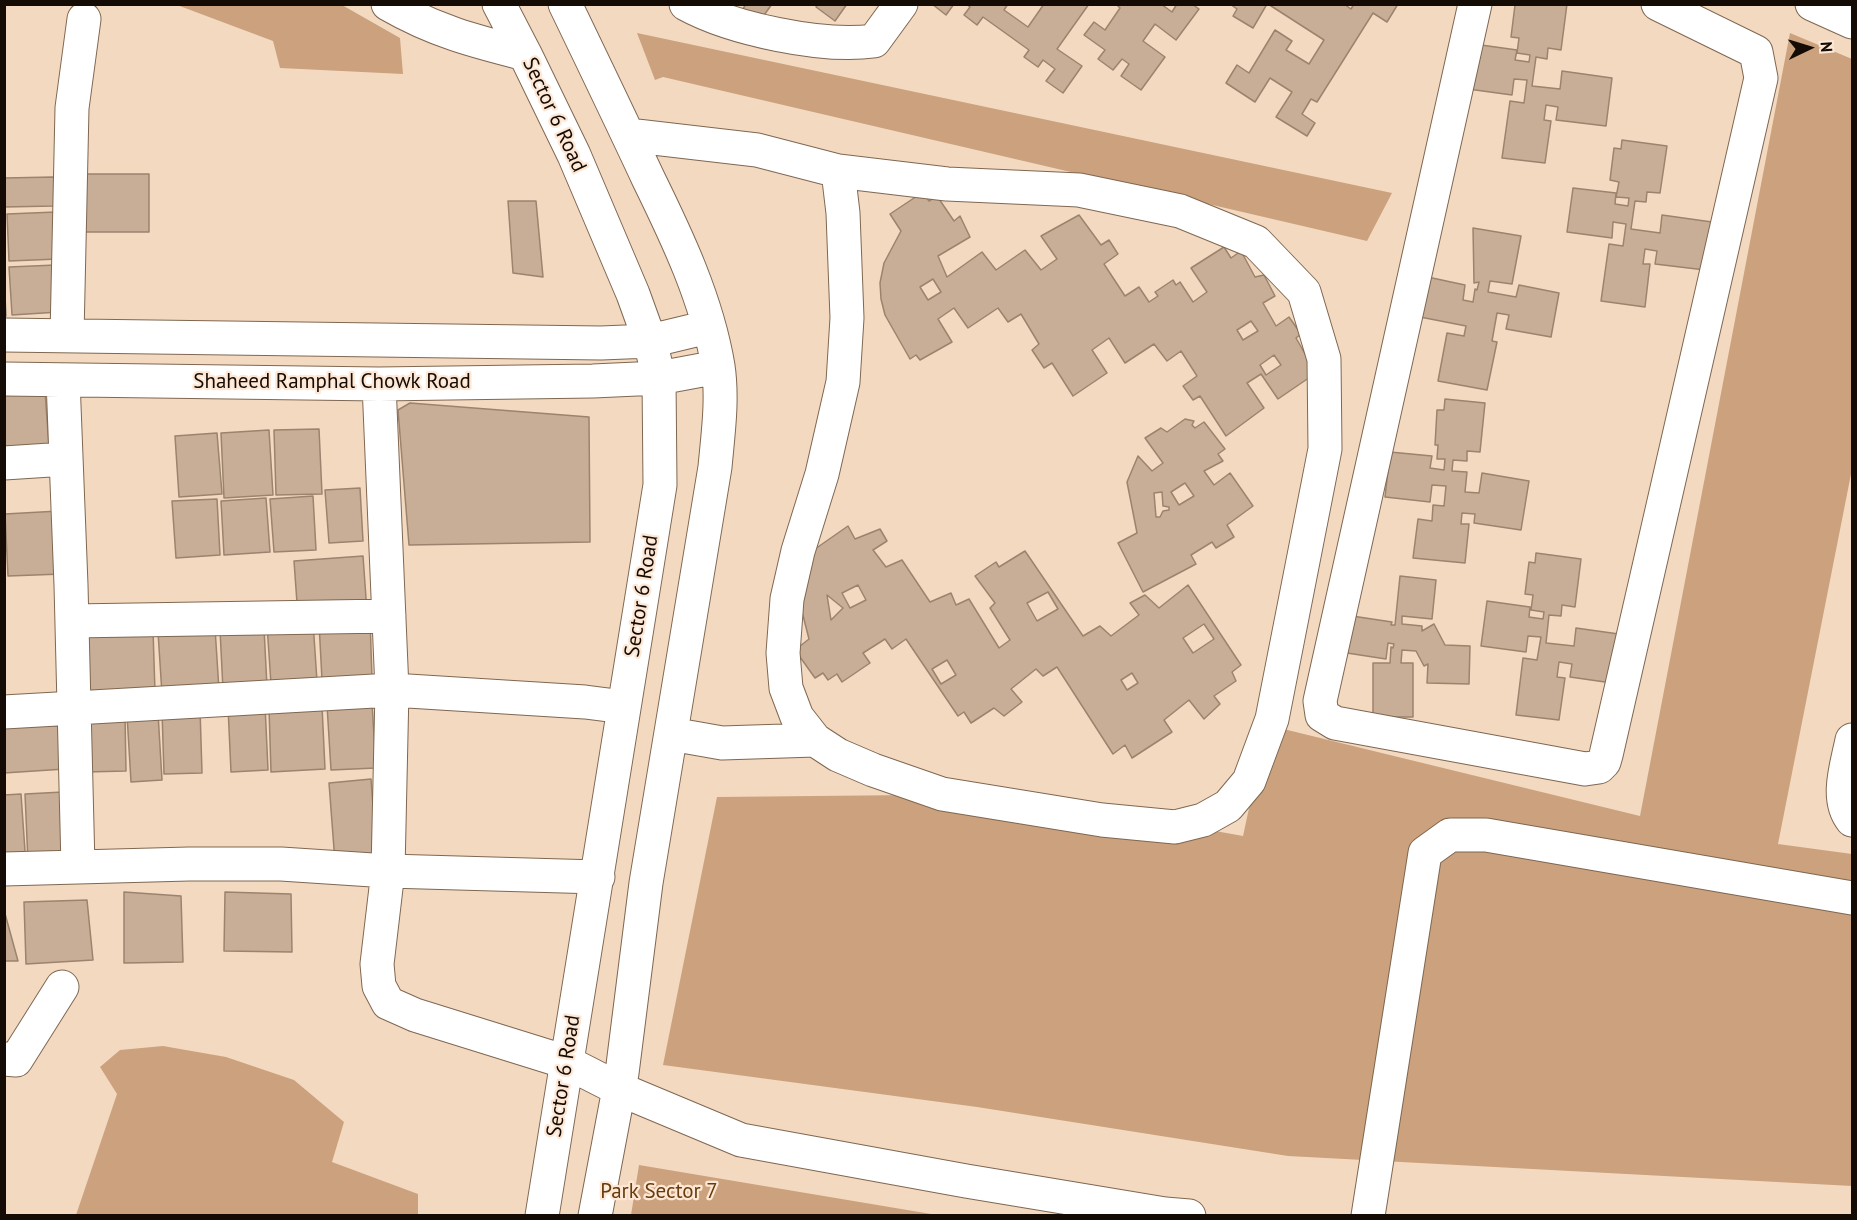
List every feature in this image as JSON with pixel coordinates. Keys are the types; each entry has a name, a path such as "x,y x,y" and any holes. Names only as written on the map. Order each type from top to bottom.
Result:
{"street":[{"path":"388,4 411,18 451,34 525,54"},
{"name":"Sector 6 Road","path":"499,4 574,155 633,294 650,341 659,378 660,485 542,1215"},
{"path":"564,4 686,260 708,327 718,367 720,412 715,467 646,883 619,1089 595,1215"},
{"path":"686,4 764,33 855,44 874,41 901,4"},
{"path":"1475,4 1320,701 1322,715 1335,723 1585,769 1599,767 1606,755 1761,78 1756,52 1658,4"},
{"path":"1812,4 1852,22"},
{"path":"67,336 72,108 84,19"},
{"path":"628,135 757,150 838,171 947,184 1079,190 1180,212 1256,242 1304,292 1324,359 1325,449 1272,719 1249,781 1228,806 1203,820 1175,827 1091,818 942,794 847,759 815,740 796,717 786,688 783,653 787,599 798,551 822,474 843,382 848,318 843,213 838,171"},
{"name":"Shaheed Ramphal Chowk Road","path":"4,335 589,343 650,341 708,327"},
{"name":"Shaheed Ramphal Chowk Road","path":"4,379 379,384 659,378 718,367"},
{"path":"63,380 75,709 78,866"},
{"path":"379,384 392,690 388,871 377,964 379,986 388,1003 415,1015 566,1062 619,1089 741,1140 955,1179 1173,1215"},
{"path":"4,463 66,459"},
{"path":"72,621 389,616"},
{"path":"4,712 392,690 564,700 624,707"},
{"path":"671,735 722,743 815,740"},
{"path":"1852,740 1843,781 1846,812 1852,820"},
{"path":"1368,1215 1425,853 1450,836 1486,835 1852,898"},
{"path":"4,869 281,864 388,871 598,877"},
{"path":"4,1059 16,1060 62,987"}],"green space":[{"path":"177,5 342,5 400,38 403,74 280,68 273,41"},
{"path":"637,33 1392,193 1367,241 663,77 655,80"},
{"path":"1790,33 1852,59 1852,469 1778,844 1852,854 1852,1186 1288,1156 977,1107 663,1065 717,797 1011,794 1243,836 1267,725 1640,816"},
{"path":"163,1046 226,1057 294,1080 344,1122 332,1162 418,1194 418,1215 76,1215 117,1094 100,1067 120,1050"},
{"name":"Park Sector 7","path":"639,1165 937,1215 631,1215"}],"building":[{"path":"746,4 772,4 757,25 741,12"},
{"path":"818,4 847,4 835,21 816,7"},
{"path":"932,4 954,4 946,15"},
{"path":"966,4 1008,4 1004,10 1028,27 1044,4 1089,4 1057,49 1082,66 1063,93 1046,81 1055,69 1043,60 1038,67 1024,57 1029,50 983,17 977,25 964,15 970,7"},
{"path":"1116,4 1161,4 1172,12 1177,4 1192,4 1199,9 1176,40 1155,24 1143,41 1165,57 1141,90 1121,76 1129,64 1122,59 1113,70 1098,59 1105,50 1084,35 1094,22 1105,30 1120,8"},
{"path":"1230,4 1267,4 1253,28 1233,16 1237,9"},
{"path":"1268,4 1344,4 1351,9 1354,4 1398,4 1387,22 1373,13 1317,102 1311,99 1302,114 1315,123 1307,136 1276,117 1292,92 1270,78 1255,102 1226,83 1237,65 1249,73 1275,30 1292,41 1286,50 1309,64 1324,40"},
{"path":"1567,4 1561,50 1548,48 1547,59 1536,57 1532,86 1560,89 1562,71 1612,78 1606,126 1556,120 1558,107 1546,105 1544,120 1551,121 1545,163 1502,158 1510,101 1524,103 1527,80 1514,79 1512,95 1468,89 1474,44 1517,50 1515,60 1529,62 1530,55 1517,53 1519,38 1511,37 1515,5"},
{"path":"1622,140 1667,146 1660,193 1647,192 1646,202 1635,201 1631,229 1660,233 1662,215 1712,222 1705,270 1655,264 1657,251 1645,249 1643,264 1650,264 1645,307 1601,301 1609,244 1623,246 1626,224 1613,222 1612,238 1567,232 1573,188 1616,193 1615,204 1628,206 1629,198 1616,197 1619,182 1610,180 1614,148 1621,149"},
{"path":"82,174 149,174 149,232 83,232"},
{"path":"54,177 54,206 4,207 4,178"},
{"path":"923,192 929,201 937,196 954,221 960,216 970,237 938,256 947,277 982,252 996,270 1025,250 1041,270 1057,259 1041,236 1079,215 1101,245 1109,240 1118,254 1104,264 1125,296 1139,287 1149,302 1158,296 1155,292 1173,280 1176,285 1180,282 1193,302 1207,292 1191,268 1224,247 1231,258 1241,251 1255,277 1264,275 1275,296 1263,303 1276,326 1289,317 1301,334 1296,338 1316,373 1278,399 1261,374 1247,383 1264,408 1226,436 1200,396 1193,400 1183,386 1197,376 1181,351 1167,361 1154,344 1125,363 1109,338 1092,350 1107,373 1073,396 1052,363 1044,368 1032,350 1039,344 1021,314 1008,322 998,308 968,328 954,308 938,319 952,342 920,360 916,355 910,359 885,315 881,299 880,283 884,263 901,231 890,214","holes":["933,279 941,292 928,300 920,287","1251,321 1258,331 1243,340 1237,330","1274,355 1281,365 1266,375 1260,365"]},
{"path":"508,201 536,201 543,277 513,273"},
{"path":"56,212 58,259 9,261 7,214"},
{"path":"1473,228 1521,236 1512,284 1490,281 1488,292 1516,297 1519,285 1559,293 1551,337 1506,329 1509,315 1497,313 1492,341 1497,342 1487,390 1438,381 1447,333 1464,336 1466,326 1415,316 1423,276 1465,285 1463,300 1473,302 1475,289 1477,290 1479,282 1474,283"},
{"path":"56,265 59,312 12,315 9,267"},
{"path":"4,276 6,316 4,316"},
{"path":"45,391 49,447 4,451 4,393"},
{"path":"1445,399 1485,403 1480,452 1467,451 1467,461 1453,460 1452,471 1467,472 1465,492 1479,493 1482,473 1529,481 1521,530 1474,523 1475,514 1462,513 1461,524 1469,524 1465,563 1413,558 1418,519 1432,521 1433,505 1444,506 1446,486 1432,485 1430,502 1385,497 1390,452 1432,456 1430,468 1444,470 1445,459 1437,459 1438,445 1435,445 1437,410 1444,410"},
{"path":"410,403 589,417 590,542 409,545 398,410"},
{"path":"1185,419 1194,421 1192,425 1195,428 1204,422 1225,449 1218,454 1223,461 1204,471 1214,485 1230,473 1253,506 1227,525 1234,537 1216,548 1212,542 1191,555 1196,564 1143,592 1118,543 1137,533 1127,482 1138,456 1152,471 1163,463 1145,438 1161,428 1167,432","holes":["1185,483 1194,496 1179,505 1171,492","1162,492 1163,506 1169,507 1169,510 1163,511 1160,517 1156,517 1154,493"]},
{"path":"319,429 322,494 276,495 274,430"},
{"path":"269,430 273,495 224,498 221,433"},
{"path":"217,433 222,494 179,497 175,436"},
{"path":"360,488 363,541 329,543 325,490"},
{"path":"313,496 316,550 274,552 270,499"},
{"path":"266,498 270,552 224,555 221,501"},
{"path":"217,499 220,555 176,558 172,501"},
{"path":"59,511 62,574 8,576 5,514"},
{"path":"848,526 855,539 880,529 887,541 873,550 886,567 902,560 930,602 951,593 956,605 969,599 999,648 1010,640 990,608 995,603 975,576 996,562 999,567 1025,551 1083,636 1100,626 1111,636 1139,615 1130,603 1145,595 1159,608 1188,585 1241,665 1232,672 1236,681 1214,696 1220,704 1204,719 1189,700 1164,720 1172,732 1132,758 1125,745 1113,754 1057,667 1043,676 1036,669 1011,689 1022,702 1004,716 994,708 971,723 964,712 958,716 906,639 892,649 885,639 863,653 870,663 842,682 837,674 828,680 823,673 815,678 795,650 809,639 796,588 815,549","holes":["858,585 866,600 850,608 842,593","1048,592 1058,609 1037,621 1027,603","827,595 843,608 831,620","1204,624 1214,639 1193,653 1183,638","947,660 956,675 941,684 932,669","1132,673 1138,683 1127,690 1121,680"]},
{"path":"1536,553 1581,559 1575,607 1562,605 1561,616 1549,615 1546,643 1574,646 1576,628 1626,635 1619,684 1570,677 1572,664 1559,662 1557,677 1565,678 1559,720 1516,715 1523,658 1537,660 1541,637 1528,636 1526,652 1481,646 1487,601 1530,607 1529,617 1543,619 1544,612 1531,610 1533,595 1525,594 1529,562 1535,563"},
{"path":"363,556 367,612 298,617 294,561"},
{"path":"1400,576 1436,580 1432,619 1402,616 1402,624 1422,626 1422,631 1434,624 1445,645 1470,646 1469,684 1427,683 1428,664 1424,666 1416,651 1402,650 1401,663 1413,663 1413,717 1373,717 1373,663 1390,663 1391,647 1393,648 1394,644 1388,643 1386,659 1347,653 1352,616 1392,622 1391,625 1395,625"},
{"path":"370,620 372,678 322,680 319,623"},
{"path":"313,622 317,681 271,684 267,625"},
{"path":"215,628 219,690 162,694 158,632"},
{"path":"264,628 267,687 223,690 220,630"},
{"path":"153,630 155,692 78,694 76,632"},
{"path":"372,703 376,768 331,770 327,705"},
{"path":"265,705 268,770 231,772 228,707"},
{"path":"322,706 325,769 271,772 269,708"},
{"path":"200,709 202,773 164,774 162,711"},
{"path":"158,713 162,780 131,782 127,715"},
{"path":"85,716 125,716 126,771 86,772"},
{"path":"61,719 65,769 4,773 4,721"},
{"path":"371,779 377,859 335,862 329,783"},
{"path":"63,792 66,860 28,862 25,794"},
{"path":"21,794 26,865 4,866 4,795"},
{"path":"124,892 181,896 183,962 124,963"},
{"path":"225,892 291,894 292,952 224,951"},
{"path":"87,900 93,960 26,964 24,902"},
{"path":"4,910 18,961 4,961"}]}
